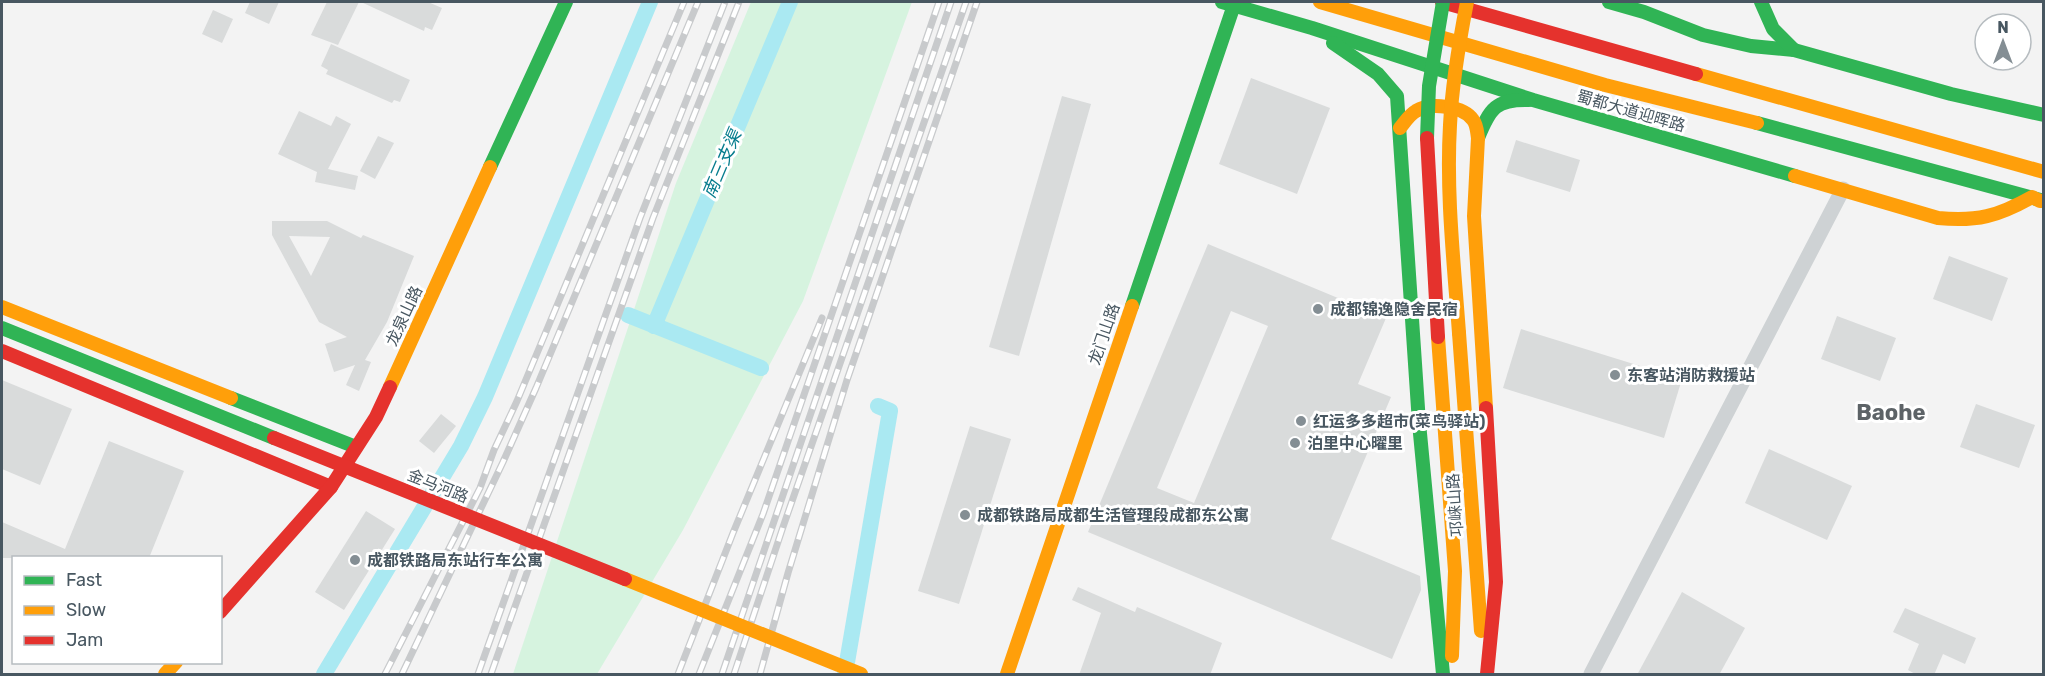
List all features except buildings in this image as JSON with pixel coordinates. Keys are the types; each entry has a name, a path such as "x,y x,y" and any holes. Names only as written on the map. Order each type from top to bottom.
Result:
{"main road":[{"name":"龙泉山路","path":"222,610 331,487 376,417 567,2"},
{"name":"蜀都大道迎晖路","path":"1320,2 1605,85 1798,133 2040,200"},
{"path":"1442,2 2042,170"},
{"name":"邛崃山路","path":"1442,2 1429,86 1427,133 1438,337 1455,571 1451,675"},
{"name":"邛崃山路","path":"1467,2 1456,69 1449,139 1450,216 1486,675"},
{"path":"1609,2 1644,12 1702,35 1751,46 1794,50 1951,94 2043,115"},
{"name":"蜀都大道迎晖路","path":"1228,3 1533,100 1938,218 1972,221 1989,218 2040,200"},
{"name":"龙门山路","path":"1007,675 1228,3"},
{"path":"1760,4 1777,37 1794,50"},
{"path":"1312,28 1378,74 1397,96 1419,423 1443,675"},
{"path":"1478,138 1485,118 1496,108 1509,100 1533,100"},
{"path":"1400,128 1411,114 1421,108 1434,106 1471,117 1476,126 1478,138 1474,216 1496,582 1486,675"},
{"path":"2,307 356,447"},
{"name":"金马河路","path":"2,328 861,675"},
{"path":"2,351 331,487"}],"street":[{"path":"1591,675 1842,189"}],"green space":[{"path":"751,2 912,2 803,301 683,530 597,674 513,674 676,183"}],"waterway":[{"path":"324,674 461,446 485,397 650,2"},
{"name":"南三支渠","path":"654,326 790,2"},
{"path":"628,315 761,368"},
{"path":"845,674 890,411 878,406"}],"railway":[{"path":"385,674 480,488 684,2"},
{"path":"402,674 536,388 698,2"},
{"path":"478,674 640,218 725,2"},
{"path":"491,674 653,218 739,2"},
{"path":"699,674 763,514 939,2"},
{"path":"722,674 951,2"},
{"path":"734,674 966,2"},
{"path":"760,674 788,573 847,380 977,2"},
{"path":"678,674 733,533 822,318"}],"traffic: fast":[{"path":"490,167 566,2"},
{"path":"1222,2 1312,28 1533,100 1795,176"},
{"path":"1427,138 1429,86 1443,2"},
{"path":"1609,2 1644,12 1703,35 1751,46 1794,50 1951,94 2044,115"},
{"path":"1761,2 1773,29 1794,50"},
{"path":"1132,306 1234,5"},
{"path":"1333,43 1378,74 1397,96 1419,423 1443,674"},
{"path":"1478,138 1486,119 1496,107 1509,101 1529,100"},
{"path":"1757,123 2044,201"},
{"path":"2,328 274,438"},
{"path":"231,398 356,447"}],"traffic: slow":[{"path":"1320,2 1605,85 1757,123"},
{"path":"1459,333 1451,229 1449,151 1454,79 1467,2"},
{"path":"1696,74 2044,172"},
{"path":"1400,128 1416,111 1438,106 1462,111 1469,115 1476,126 1478,138 1474,216 1486,408"},
{"path":"390,387 490,167"},
{"path":"1795,176 1938,218 1976,218 1998,213 2032,197 2040,201"},
{"path":"1007,674 1132,306"},
{"path":"2,307 231,398"},
{"path":"1459,333 1481,631"},
{"path":"1438,337 1455,571 1452,656"},
{"path":"625,579 861,674"},
{"path":"165,674 174,664"}],"traffic: jam":[{"path":"1442,2 1696,74"},
{"path":"1427,138 1438,337"},
{"path":"2,351 331,487"},
{"path":"222,610 331,487 376,417 390,387"},
{"path":"1486,408 1496,582 1487,674"},
{"path":"274,438 625,579"}],"place":[{"name":"成都锦逸隐舍民宿","path":"1318,309"},
{"name":"东客站消防救援站","path":"1615,375"},
{"name":"红运多多超市(菜鸟驿站)","path":"1301,421"},
{"name":"泊里中心曜里","path":"1295,443"},
{"name":"成都铁路局成都生活管理段成都东公寓","path":"965,515"},
{"name":"成都铁路局东站行车公寓","path":"355,560"}],"district":[{"name":"Baohe","path":"1891,412"}]}
